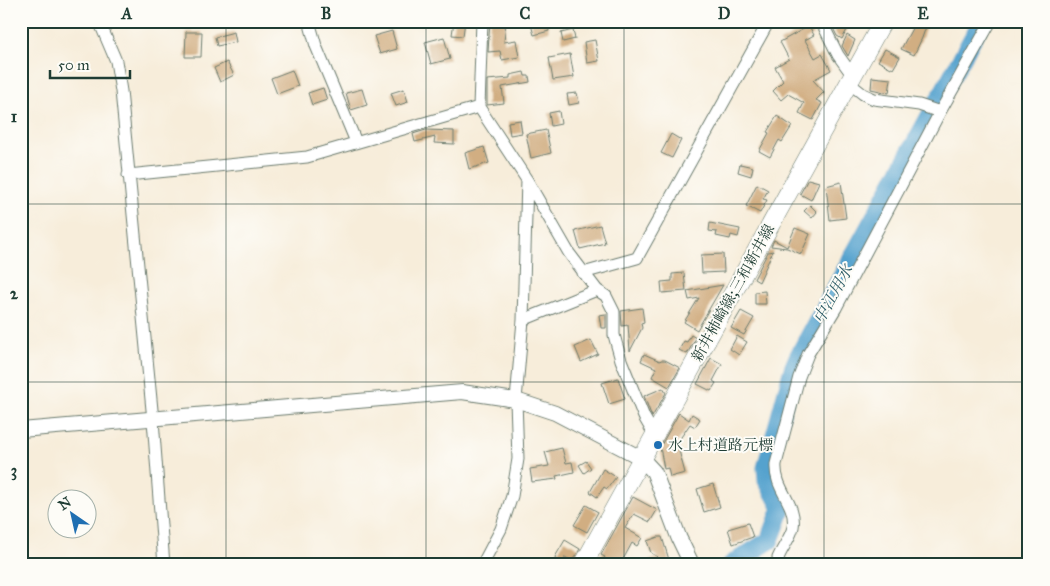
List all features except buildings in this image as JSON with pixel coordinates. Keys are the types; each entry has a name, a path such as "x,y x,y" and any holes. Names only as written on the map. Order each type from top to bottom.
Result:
{"main road":[{"name":"新井柿崎線;三和新井線","path":"583,565 883,21"},
{"path":"641,458 654,472 679,538 692,565"}],"street":[{"path":"99,21 116,60 121,91 153,420 164,565"},
{"path":"309,21 316,46 356,142"},
{"path":"482,21 479,107 527,180 583,273 597,290 606,296 614,312 614,335 621,360 644,417 655,436"},
{"path":"583,273 637,258 769,21"},
{"path":"821,21 851,79 863,94 874,99 919,104 940,112"},
{"path":"780,565 778,558 792,529 793,518 775,473 799,377 808,354 836,308 940,112 991,21"},
{"path":"128,175 307,156 479,107"},
{"path":"482,565 500,529 512,496 518,459 516,400 522,320 527,180"},
{"path":"522,320 597,290"},
{"path":"21,430 462,392 516,400 555,413 641,458"}],"waterway":[{"name":"中江用水","path":"731,565 770,540 782,508 767,480 766,468 798,357 982,21"}],"place":[{"name":"水上村道路元標","path":"658,445"}]}
